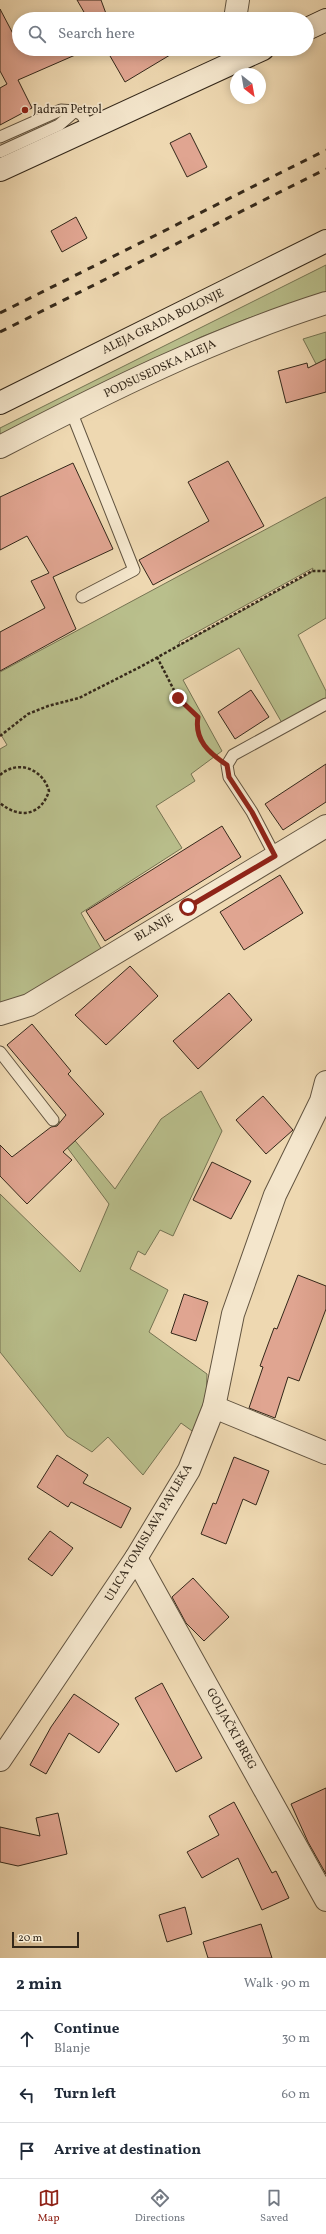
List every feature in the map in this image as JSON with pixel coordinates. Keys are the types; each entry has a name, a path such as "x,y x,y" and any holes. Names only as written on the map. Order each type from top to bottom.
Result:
{"street":[{"path":"236,12 238,0"},
{"path":"314,25 326,20"},
{"path":"0,170 242,56"},
{"name":"ALEJA GRADA BOLONJE","path":"0,403 326,241"},
{"name":"PODSUSEDSKA ALEJA","path":"0,447 147,373 233,336 326,303"},
{"name":"BLANJE","path":"0,1014 29,1005 326,826"},
{"name":"ULICA TOMISLAVA PAVLEKA","path":"0,1760 136,1558 189,1470 214,1407 233,1314 275,1195 321,1101 326,1082"},
{"path":"214,1407 326,1453"},
{"name":"GOLJAČKI BREG","path":"136,1558 326,1900"}],"lane":[{"path":"0,137 61,110 74,111 82,115 90,128"},
{"path":"0,152 59,125 74,111"},
{"path":"71,411 134,570 82,597"},
{"path":"275,856 252,812 229,777 227,765 233,755 326,704"},
{"path":"0,1052 53,1120"}],"path":[{"path":"0,736 28,714 48,706 79,698 157,658 312,571 326,571"},
{"path":"157,658 178,698 198,717 196,727 202,744 213,755 227,765"},
{"path":"0,775 10,768 20,766 28,768 37,772 44,778 49,791 41,806 24,814 14,812 0,803"}],"green space":[{"path":"326,265 326,293 246,319 201,337 0,435 0,428"},
{"path":"326,332 326,383 303,339"},
{"path":"326,497 326,618 298,635 326,691 326,699 282,723 239,648 183,680 222,751 191,774 195,781 156,806 182,848 81,913 103,952 0,1009 0,749 7,745 0,733 0,672","holes":["313,568 311,573 180,645 179,642"]},
{"path":"201,1091 222,1131 173,1236 160,1230 145,1255 138,1251 130,1269 168,1290 149,1332 207,1374 206,1401 199,1436 181,1423 143,1475 108,1437 92,1452 67,1436 0,1352 0,1194 80,1272 109,1204 52,1127 58,1120 115,1189 161,1119"}],"building":[{"path":"77,0 101,0 105,12 84,12"},
{"path":"0,9 12,32 12,56 73,56 18,80 32,108 0,125 0,88 7,84 0,71"},
{"path":"110,56 168,56 125,82"},
{"path":"190,133 207,167 187,177 170,143"},
{"path":"76,217 87,238 62,252 51,231"},
{"path":"326,359 326,392 286,403 278,371 307,363 308,368"},
{"path":"228,461 264,526 153,585 139,560 209,521 188,482"},
{"path":"73,463 113,549 53,577 76,629 0,671 0,632 45,608 31,581 49,573 27,536 0,550 0,497"},
{"path":"251,690 269,717 235,739 218,712"},
{"path":"326,764 326,802 283,830 265,804"},
{"path":"222,826 241,857 105,941 86,911"},
{"path":"280,875 303,913 244,950 220,912"},
{"path":"130,966 158,996 106,1045 75,1015"},
{"path":"229,993 252,1020 198,1069 173,1041"},
{"path":"32,1024 71,1071 68,1074 104,1114 63,1152 72,1160 27,1204 0,1176 0,1145 12,1157 51,1127 57,1126 66,1115 7,1045"},
{"path":"263,1096 293,1130 266,1154 236,1120"},
{"path":"212,1162 251,1181 231,1219 193,1200"},
{"path":"298,1275 326,1286 326,1309 299,1381 288,1377 275,1418 249,1408 263,1367 260,1366 274,1328 277,1329"},
{"path":"184,1294 208,1302 196,1341 171,1333"},
{"path":"57,1455 88,1475 83,1483 131,1508 121,1528 71,1502 68,1507 37,1487"},
{"path":"234,1457 269,1471 256,1505 243,1499 226,1544 201,1534 213,1503 216,1504"},
{"path":"50,1531 73,1548 52,1576 28,1559"},
{"path":"193,1578 229,1617 204,1641 186,1623 172,1597"},
{"path":"162,1683 202,1758 176,1772 135,1698"},
{"path":"74,1694 119,1724 99,1753 69,1733 46,1774 30,1765 51,1727"},
{"path":"326,1788 326,1874 308,1842 291,1804"},
{"path":"234,1802 272,1873 276,1871 289,1898 262,1910 238,1858 202,1878 187,1852 219,1835 209,1816"},
{"path":"58,1813 67,1854 18,1866 0,1862 0,1827 40,1836 36,1818"},
{"path":"185,1907 192,1934 167,1942 159,1915"},
{"path":"261,1924 272,1958 208,1958 203,1942"}],"railway":[{"path":"0,313 326,150"},
{"path":"0,332 326,169"}],"place":[{"name":"Jadran Petrol","path":"25,110"}],"route":[{"path":"178,698 195,712 198,717 196,727 202,744 213,755 227,765 229,777 252,812 275,856 188,907"}]}
